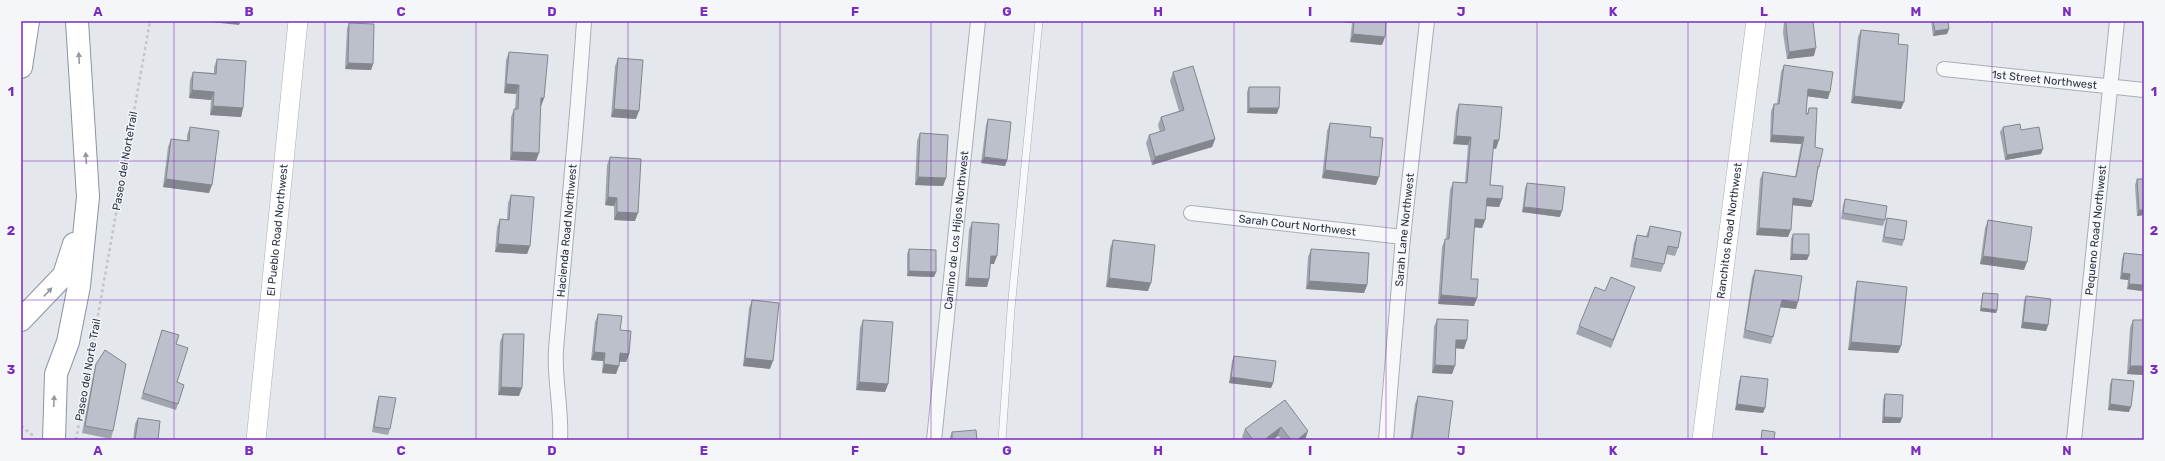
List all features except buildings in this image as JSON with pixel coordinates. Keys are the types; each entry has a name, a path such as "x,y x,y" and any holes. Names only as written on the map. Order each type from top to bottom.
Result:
{"highway":[{"path":"21,67 28,21"},
{"path":"54,440 56,374 68,342 79,286 88,197 77,21"},
{"path":"21,320 64,275 88,197"}],"street":[{"name":"El Pueblo Road Northwest","path":"256,440 298,21"},
{"name":"Hacienda Road Northwest","path":"560,440 561,421 556,352 577,136 584,21"},
{"name":"Camino de Los Hijos Northwest","path":"934,440 978,21"},
{"name":"Sarah Lane Northwest","path":"1386,440 1403,237 1427,21"},
{"name":"Ranchitos Road Northwest","path":"1702,440 1756,21"},
{"name":"Pequeno Road Northwest","path":"2074,440 2117,21"},
{"name":"1st Street Northwest","path":"1944,69 2144,90"},
{"name":"Sarah Court Northwest","path":"1190,213 1403,237"}],"lane":[{"path":"1002,440 1011,309 1039,21"}],"path":[{"name":"Paseo del NorteTrail","path":"100,301 150,21"},
{"name":"Paseo del Norte Trail","path":"76,440 100,301"},
{"path":"21,426 39,440"}]}
